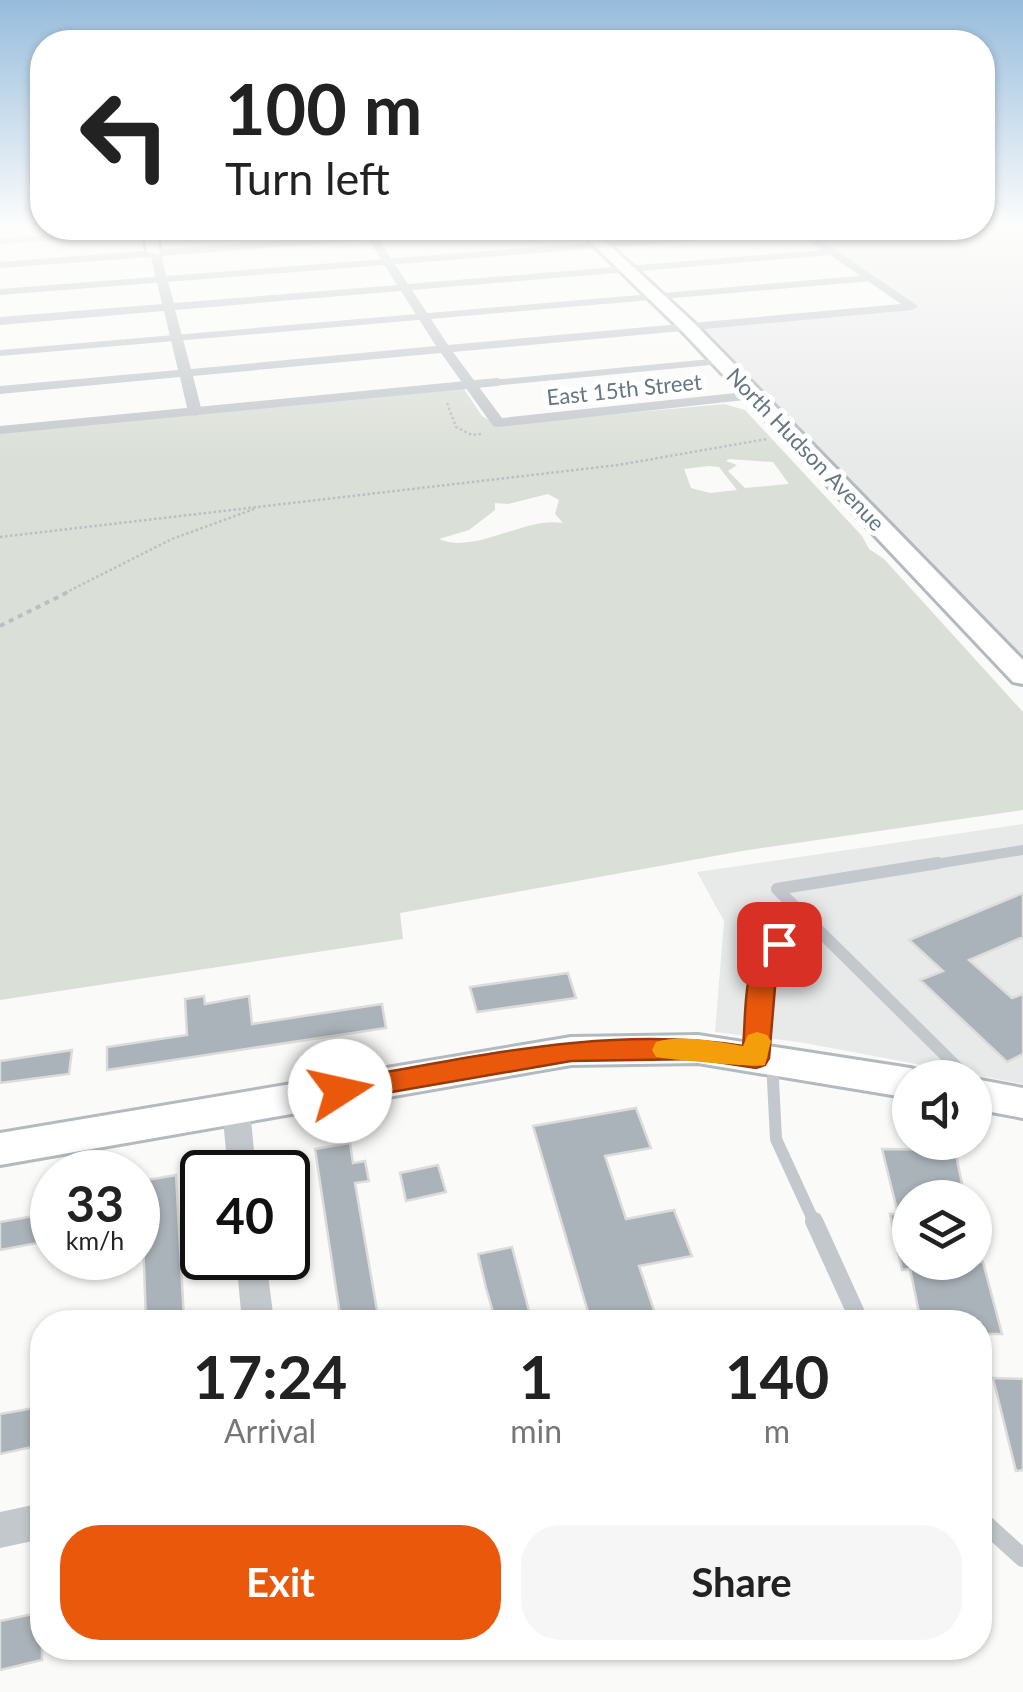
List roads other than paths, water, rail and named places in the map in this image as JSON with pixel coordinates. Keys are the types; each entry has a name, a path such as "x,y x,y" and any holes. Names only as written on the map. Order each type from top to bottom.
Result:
{"main road":[{"name":"North Hudson Avenue","path":"664,304 1023,676"},
{"path":"0,1149 571,1051 698,1049 892,1080"}],"street":[{"path":"169,304 195,412"},
{"path":"0,321 206,304"},
{"path":"416,304 470,384"},
{"path":"0,390 912,306 909,304"},
{"name":"East 15th Street","path":"470,384 493,428 754,395"},
{"path":"236,1109 240,1150"},
{"path":"253,1280 257,1310"},
{"path":"0,1530 30,1524"}],"lane":[{"path":"0,354 564,304"},
{"path":"0,430 721,361"},
{"path":"953,1060 777,890 1023,850"},
{"path":"812,924 779,944 764,962 764,1060 776,1139 854,1310"},
{"path":"992,1530 1023,1558"}]}
